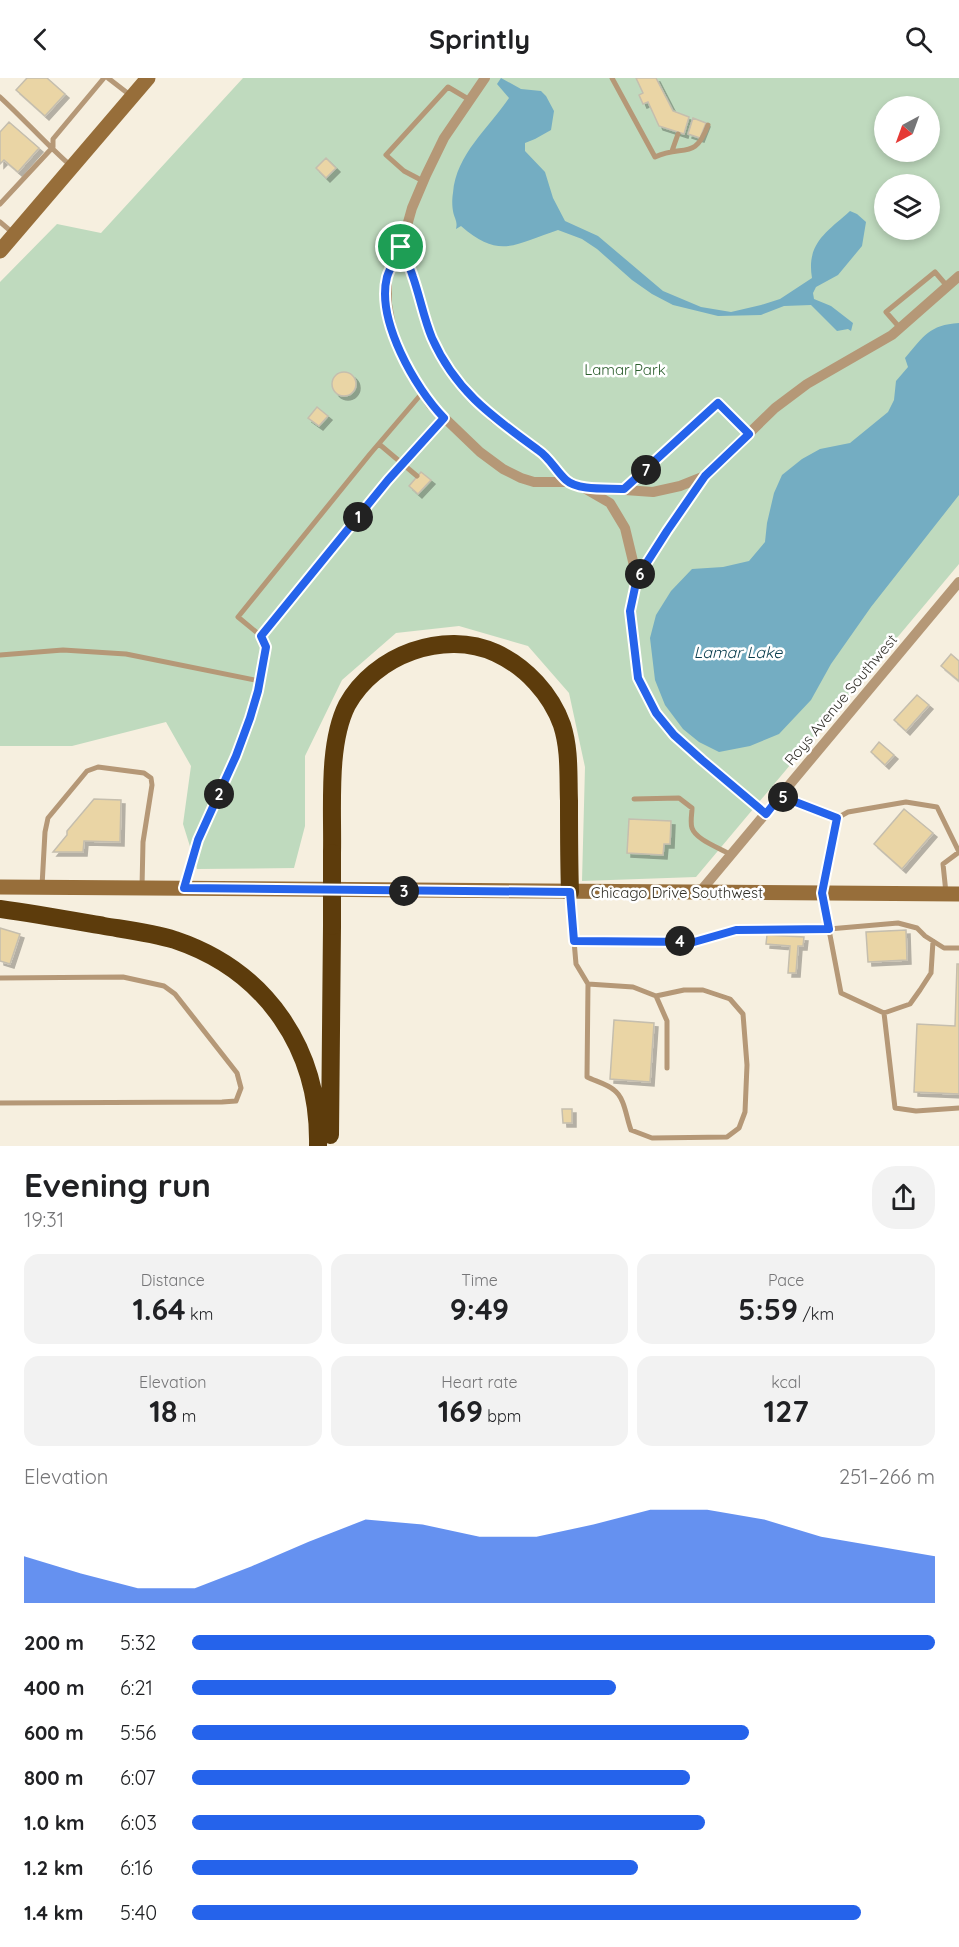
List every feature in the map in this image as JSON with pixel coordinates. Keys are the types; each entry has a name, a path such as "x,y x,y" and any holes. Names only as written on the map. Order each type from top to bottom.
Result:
{"highway":[{"path":"329,1146 333,769 336,734 348,705 364,683 384,664 406,653 436,645 466,645 496,652 521,668 545,691 561,723 568,747 570,892"},
{"path":"0,909 147,933 175,940 202,951 241,975 270,1004 290,1030 307,1065 315,1094 319,1124 318,1146"}],"main road":[{"path":"0,251 148,78"},
{"name":"Chicago Drive Southwest","path":"0,887 952,894"}],"street":[{"path":"485,78 444,138 423,181 412,208 401,247 387,276 387,304 392,332 412,376 431,405 480,452 503,469 521,478 534,482 567,482 610,502 625,528 637,578"},
{"path":"401,247 432,338 457,381 495,419 542,452 567,482"},
{"path":"766,814 674,735 656,713 638,678 633,650 630,611 637,578 705,476 775,408 807,384 884,340 948,288 959,276"},
{"path":"583,488 653,492 680,486 705,476"},
{"name":"Roys Avenue Southwest","path":"699,893 959,582"}],"lane":[{"path":"0,204 53,147 53,139 106,78 132,97"},
{"path":"612,78 655,157 698,145 708,125"},
{"path":"423,181 404,171 386,155 448,87 470,100"},
{"path":"0,97 72,167"},
{"path":"672,151 678,134"},
{"path":"0,222 15,234"},
{"path":"900,328 886,312 935,272 948,288"},
{"path":"184,888 198,840 244,735 260,681 266,647 261,636 238,617 423,392"},
{"path":"624,489 718,403 749,434"},
{"path":"261,636 403,463 444,418"},
{"path":"380,444 417,476"},
{"path":"0,655 63,650 115,653 185,664 260,681"},
{"path":"42,887 48,818 87,771 98,767 144,773 151,778 152,785 143,842 142,888"},
{"path":"780,796 837,818 848,812 906,802 937,807 959,852 943,864 952,894"},
{"path":"634,799 679,798 692,808 692,827 698,838 731,855"},
{"path":"837,818 822,893 841,993 884,1013 910,1004 931,973 933,941"},
{"path":"570,892 576,964 588,984 587,1077 614,1089 622,1099 631,1130 652,1138 727,1137 739,1128 745,1112 747,1065 743,1014 730,999 704,990 684,990 656,996 633,987 588,984"},
{"path":"574,941 694,942 736,930 829,929 898,923 917,928 945,948 959,948"},
{"path":"0,978 123,977 164,986 175,993 237,1073 241,1088 236,1101 222,1102 0,1103"},
{"path":"656,996 667,1021 667,1068"},
{"path":"884,1013 895,1108 916,1111 959,1108"}],"green space":[{"name":"Lamar Park","path":"243,78 959,78 959,564 696,877 582,881 585,767 569,693 528,646 459,626 396,633 342,680 305,756 305,826 294,868 197,869 183,824 191,766 166,722 72,746 0,746 0,282 57,224 101,233"}],"water":[{"path":"501,78 521,89 541,91 554,111 551,130 525,143 525,151 545,172 553,198 565,221 598,236 663,291 701,307 731,312 780,299 812,278 812,256 815,247 826,232 850,211 857,214 866,222 862,246 838,275 816,287 813,293 814,299 831,306 853,323 851,331 848,329 837,331 811,305 784,306 761,315 718,316 673,305 632,280 582,239 558,230 519,244 497,246 475,237 461,226 456,229 452,202 455,179 475,142 509,98 497,84"},
{"name":"Lamar Lake","path":"959,323 959,495 871,607 831,664 811,700 779,734 750,746 719,752 699,742 683,729 665,705 655,680 650,638 656,615 671,591 692,569 723,567 749,561 765,542 774,493 782,475 802,459 820,449 850,443 888,412 894,400 896,381 908,367 905,358 934,329"}],"building":[{"path":"27,78 47,78 65,94 45,116 16,90"},
{"path":"636,78 656,78 673,111 689,117 684,134 659,126 648,102 643,104 639,95 643,93"},
{"path":"693,118 706,123 700,138 688,134"},
{"path":"9,122 39,148 18,172 4,160 0,164 0,132"},
{"path":"326,158 336,168 326,178 316,168"},
{"path":"344,372 352,376 356,384 352,392 344,396 336,392 332,384 336,376"},
{"path":"317,407 328,416 319,426 308,418"},
{"path":"421,472 431,480 418,494 409,486"},
{"path":"951,654 959,661 959,681 941,666"},
{"path":"917,695 929,705 906,731 894,720"},
{"path":"879,742 894,755 885,765 871,752"},
{"path":"94,799 121,800 120,842 84,841 83,852 53,852 67,835 67,831"},
{"path":"904,809 933,833 902,869 874,844"},
{"path":"629,819 671,821 670,844 664,844 663,855 627,853"},
{"path":"0,928 20,934 10,964 0,961"},
{"path":"906,930 907,960 868,962 866,932"},
{"path":"767,935 804,937 803,946 798,946 796,973 788,973 790,946 766,944"},
{"path":"957,964 959,964 959,1094 914,1092 917,1024 955,1026"},
{"path":"614,1020 654,1023 650,1082 610,1079"},
{"path":"562,1109 572,1109 572,1123 563,1123"}],"route":[{"path":"401,247 432,338 457,381 495,419 542,452 567,482 583,488 624,489 718,403 749,434 705,476 637,578 630,611 633,650 638,678 656,713 674,735 766,814 780,796 837,818 822,893 829,929 736,930 694,942 574,941 570,892 184,888 198,840 236,756 250,718 258,691 266,647 261,636 388,480 444,418 431,405 412,376 392,332 387,304 387,276 401,247"}]}
